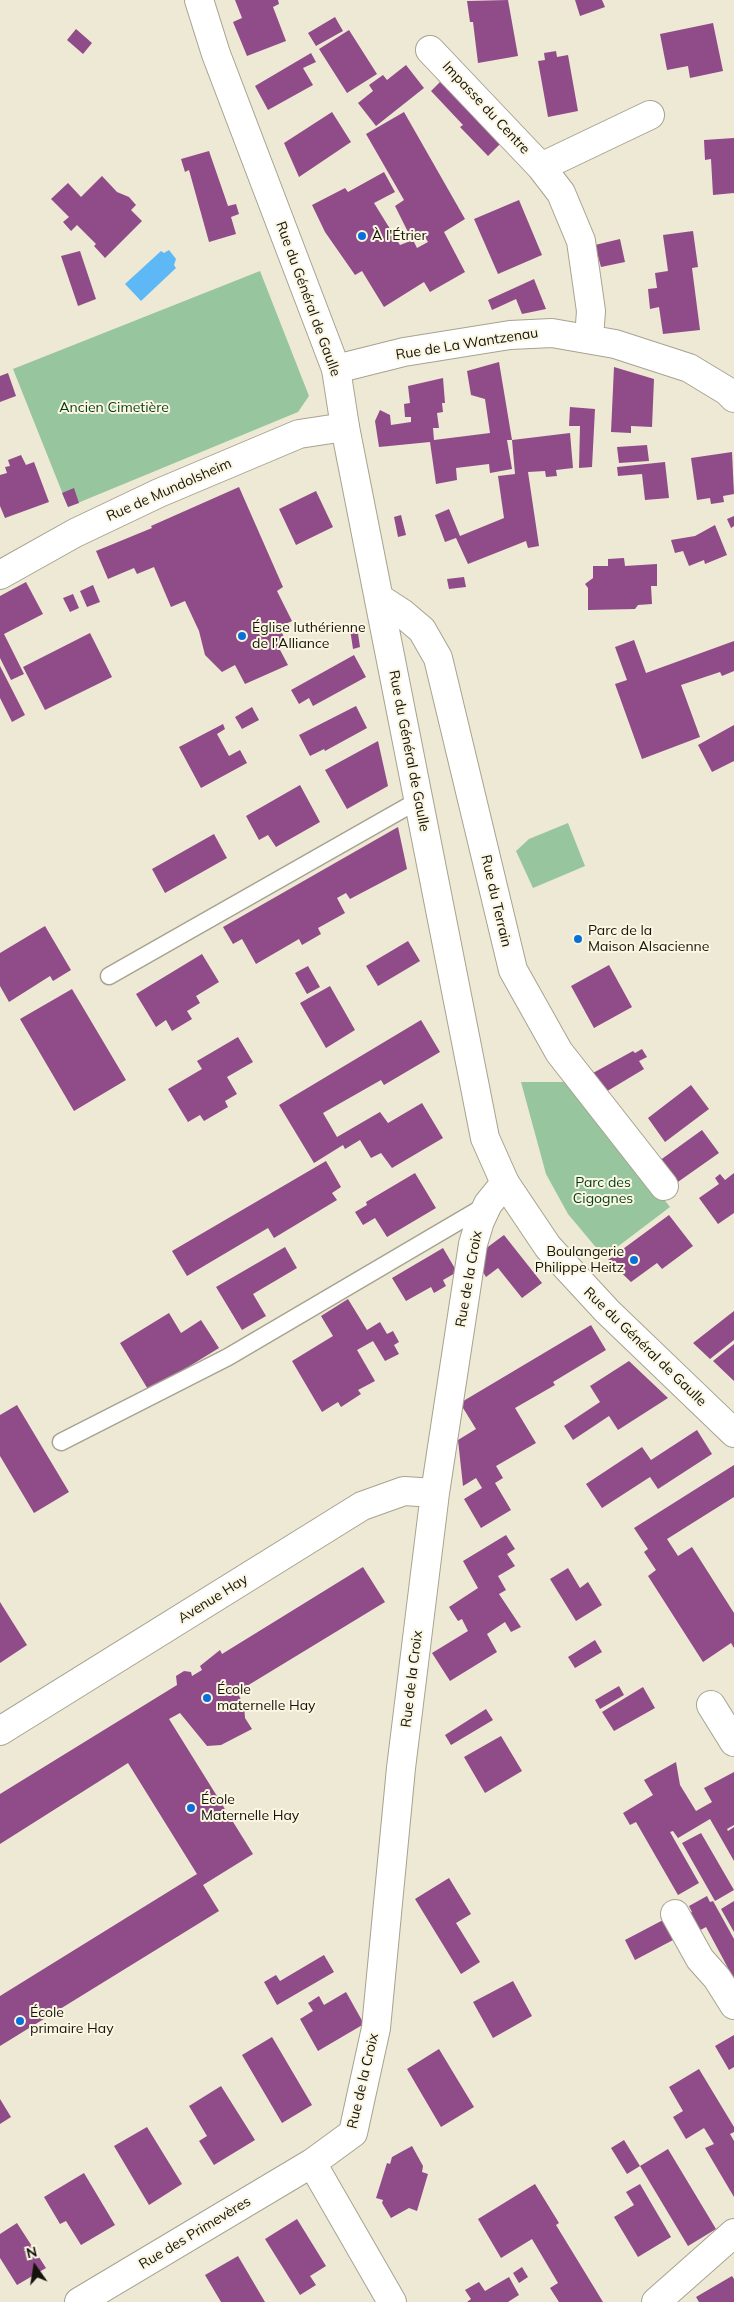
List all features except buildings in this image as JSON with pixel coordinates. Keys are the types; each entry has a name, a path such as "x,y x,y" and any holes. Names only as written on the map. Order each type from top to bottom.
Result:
{"street":[{"name":"Rue du Général de Gaulle","path":"199,0 216,54 336,370 485,1138 505,1183 534,1228 576,1280 734,1432"},
{"name":"Impasse du Centre","path":"430,50 541,166 561,193 581,241 591,311 589,338"},
{"name":"Impasse du Centre","path":"541,166 650,115"},
{"name":"Rue de La Wantzenau","path":"336,370 404,352 510,335 552,332 615,344 689,368 732,392"},
{"name":"Rue de Mundolsheim","path":"0,575 75,533 159,493 298,434 346,427"},
{"name":"Rue du Terrain","path":"379,598 402,613 422,630 438,658 513,970 559,1052 664,1186"},
{"name":"Rue de la Croix","path":"312,2163 353,2134 376,2028 401,1768 435,1493 472,1244 488,1204 505,1183"},
{"name":"Avenue Hay","path":"0,1731 362,1506 404,1491 435,1493"},
{"path":"711,1705 734,1742"},
{"path":"675,1914 700,1959 717,1978 734,2005"},
{"name":"Rue des Primevères","path":"79,2302 312,2163"},
{"path":"312,2163 392,2302"},
{"path":"656,2302 734,2233"}],"lane":[{"path":"110,976 419,800"},
{"path":"61,1442 228,1357 488,1204"}],"green space":[{"name":"Ancien Cimetière","path":"260,271 309,396 298,412 68,507 13,369"},
{"path":"568,823 585,866 533,888 516,851 529,839"},
{"name":"Parc des Cigognes","path":"521,1082 572,1082 670,1207 604,1257 568,1214 546,1174"}],"water":[{"path":"169,250 176,259 174,265 176,268 141,301 125,284 161,251 164,253"}],"place":[{"name":"À l'Étrier","path":"362,236"},
{"name":"Église luthérienne de l'Alliance","path":"242,636"},
{"name":"Parc de la Maison Alsacienne","path":"578,939"},
{"name":"Boulangerie Philippe Heitz","path":"634,1260"},
{"name":"École maternelle Hay","path":"207,1698"},
{"name":"École Maternelle Hay","path":"191,1808"},
{"name":"École primaire Hay","path":"20,2021"}]}
